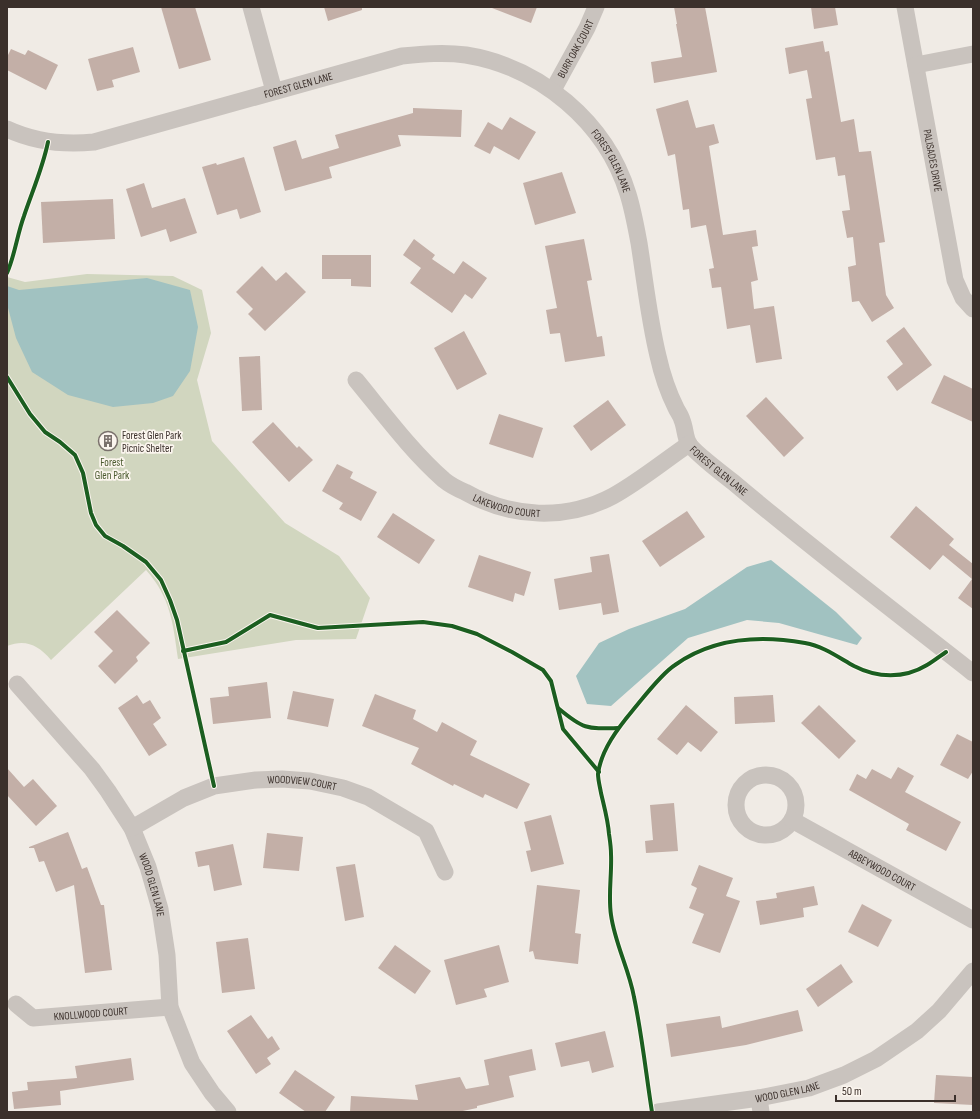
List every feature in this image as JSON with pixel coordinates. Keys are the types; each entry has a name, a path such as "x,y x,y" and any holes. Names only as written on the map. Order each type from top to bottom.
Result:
{"street":[{"path":"252,7 274,91"},
{"name":"BURR OAK COURT","path":"553,90 596,7"},
{"name":"PALISADES DRIVE","path":"905,7 955,280 963,298 973,309"},
{"name":"FOREST GLEN LANE","path":"7,129 25,136 48,142 65,144 94,142 402,56 435,53 466,55 496,62 526,74 553,90 591,126 606,146 619,170 628,193 634,217 658,355 666,386 682,419 689,444 757,502 973,673"},
{"path":"916,65 973,54"},
{"name":"LAKEWOOD COURT","path":"356,380 401,435 445,481 482,501 515,511 551,513 576,510 592,505 613,496 689,444"},
{"name":"WOOD GLEN LANE","path":"17,684 92,769 132,828 148,867 160,909 167,955 170,1007 192,1063 212,1094 228,1112"},
{"name":"WOODVIEW COURT","path":"132,828 184,798 214,786 256,780 282,779 310,781 343,788 368,797 426,830 445,872"},
{"name":"ABBEYWOOD COURT","path":"792,820 973,920"},
{"name":"WOOD GLEN LANE","path":"658,1112 760,1105 844,1076 876,1059 917,1030 939,1011 973,971"},
{"name":"KNOLLWOOD COURT","path":"16,1004 33,1018 170,1007"}],"green space":[{"name":"Forest Glen Park","path":"87,274 173,276 202,290 211,333 197,380 212,441 285,523 339,556 370,598 356,639 296,640 178,659 170,612 161,591 146,570 51,660 41,650 26,643 7,646 7,277 25,282"}],"water":[{"path":"147,278 190,290 198,327 190,371 173,396 153,403 113,407 68,395 32,372 16,338 7,304 7,286 19,290"},
{"path":"771,560 836,612 862,638 857,645 779,623 747,620 688,638 611,706 587,704 576,676 599,643 629,629 685,609 747,567"}],"building":[{"path":"161,7 195,7 211,60 179,69"},
{"path":"324,7 362,7 362,10 328,21"},
{"path":"492,7 537,7 531,23"},
{"path":"674,7 705,7 717,72 654,83 651,62 682,57"},
{"path":"811,7 835,7 838,25 814,29"},
{"path":"823,41 825,52 829,51 841,122 854,119 859,152 871,151 885,242 879,243 886,295 894,308 872,322 859,301 852,302 848,267 856,265 853,237 847,238 842,211 850,210 845,175 838,176 835,157 816,160 806,99 812,98 807,70 789,74 785,48"},
{"path":"133,47 140,72 112,80 114,87 97,91 88,59"},
{"path":"11,49 25,55 28,50 58,65 46,90 7,70 7,57"},
{"path":"688,100 696,128 714,124 719,143 709,146 723,235 756,230 758,246 752,247 758,280 751,282 754,309 774,306 782,359 756,363 750,325 727,329 721,287 712,288 709,269 714,268 706,225 691,228 689,209 683,210 675,154 668,156 656,109"},
{"path":"413,108 462,110 461,137 398,135 401,146 329,167 332,178 285,191 273,147 296,140 302,159 339,148 335,135 413,113"},
{"path":"510,117 536,132 519,160 494,146 490,154 474,146 488,122 502,130"},
{"path":"244,157 261,212 240,219 237,209 217,215 202,167 216,163 217,165"},
{"path":"562,172 576,213 535,225 523,183"},
{"path":"144,183 152,208 185,198 197,233 170,242 166,229 141,237 126,189"},
{"path":"113,199 115,239 43,243 41,202"},
{"path":"414,239 435,255 432,259 454,274 463,261 487,278 472,299 465,294 452,313 410,283 421,268 403,255"},
{"path":"584,239 592,280 587,281 597,337 602,336 605,356 565,362 560,333 550,334 546,310 557,308 545,246"},
{"path":"322,255 371,255 371,287 351,286 351,279 322,279"},
{"path":"262,266 276,281 286,272 306,292 265,331 248,314 253,309 236,292"},
{"path":"904,327 932,365 897,391 887,377 903,364 886,341"},
{"path":"464,331 487,374 457,390 434,348"},
{"path":"260,356 262,410 242,411 239,357"},
{"path":"944,375 973,389 973,422 931,403"},
{"path":"766,397 804,438 784,457 746,416"},
{"path":"608,400 626,425 591,451 573,426"},
{"path":"499,414 543,428 533,458 489,444"},
{"path":"273,422 297,448 299,446 313,460 289,482 252,442"},
{"path":"337,464 353,472 350,478 377,492 361,521 339,509 343,503 322,491"},
{"path":"916,506 954,539 949,545 973,564 973,609 958,598 972,579 943,555 930,570 890,537"},
{"path":"687,511 705,537 660,567 642,541"},
{"path":"393,513 435,540 419,564 377,537"},
{"path":"609,554 619,612 603,615 601,603 559,610 554,579 592,572 590,557"},
{"path":"479,555 531,572 524,596 515,593 513,602 468,587"},
{"path":"117,610 150,643 136,657 138,661 115,684 98,666 113,651 94,632"},
{"path":"267,682 271,718 213,724 210,698 229,696 228,687"},
{"path":"293,691 334,699 328,727 287,719"},
{"path":"375,694 416,710 413,719 437,732 442,722 477,741 470,755 530,784 517,809 485,794 483,798 454,784 453,786 411,764 419,748 362,726"},
{"path":"137,695 143,704 150,700 161,718 153,724 167,745 149,756 118,708"},
{"path":"773,695 775,722 735,724 734,697"},
{"path":"686,705 718,732 701,752 688,742 677,755 657,739"},
{"path":"819,705 856,741 839,759 801,723"},
{"path":"957,734 973,742 973,771 968,779 940,765"},
{"path":"898,767 914,776 905,792 961,822 946,851 906,830 909,824 849,790 857,774 866,779 872,769 891,779"},
{"path":"7,768 24,787 33,779 57,806 36,826 7,795"},
{"path":"674,803 678,851 646,853 645,841 653,840 650,805"},
{"path":"551,815 564,864 531,872 526,851 531,850 524,822"},
{"path":"68,832 82,869 87,867 101,905 104,905 112,970 85,973 74,885 56,892 44,861 39,862 34,848 29,848"},
{"path":"267,833 303,837 299,871 263,868"},
{"path":"233,844 242,885 214,891 209,865 198,867 195,852"},
{"path":"355,864 364,917 345,921 336,867"},
{"path":"699,865 733,878 726,896 740,901 720,953 692,943 704,914 689,908 697,888 691,885"},
{"path":"537,885 580,890 575,933 581,934 578,964 535,959 533,951 529,952"},
{"path":"814,886 818,905 803,908 804,917 760,925 756,901 777,898 776,893"},
{"path":"862,904 892,920 878,947 848,932"},
{"path":"248,938 255,989 222,993 216,942"},
{"path":"395,945 431,971 415,994 378,968"},
{"path":"499,945 509,982 484,989 487,997 456,1005 444,960"},
{"path":"841,964 853,982 818,1007 806,989"},
{"path":"798,1010 803,1031 746,1045 671,1057 666,1024 720,1016 722,1028"},
{"path":"251,1015 268,1039 272,1036 280,1049 267,1058 271,1064 256,1074 227,1031"},
{"path":"605,1031 614,1067 592,1073 589,1061 561,1067 555,1043"},
{"path":"532,1049 536,1070 509,1076 514,1097 458,1112 350,1112 351,1096 418,1100 415,1085 460,1077 466,1089 489,1085 484,1060"},
{"path":"131,1058 134,1080 60,1091 61,1105 14,1109 12,1092 28,1090 27,1082 77,1078 75,1066"},
{"path":"295,1070 335,1097 325,1112 306,1112 279,1093"},
{"path":"936,1075 973,1077 973,1105 934,1103"}],"cycle path":[{"path":"7,273 48,142"},
{"path":"7,377 30,414 45,432 75,455 83,473 91,513 96,525 105,536 146,562 161,580 177,620 214,786"},
{"path":"183,651 226,642 270,615 318,628 423,622 452,626 477,634 543,670 551,681 563,729 599,772"},
{"path":"652,1112 642,1040 632,987 611,915 611,846 598,774 606,748 611,740 647,692 670,669 690,656 721,644 754,639 771,639 812,644 854,666 881,675 900,675 918,670 946,652"},
{"path":"558,708 573,720 585,726 592,728 618,728"}],"place":[{"name":"Forest Glen Park Picnic Shelter","path":"108,441"}]}
